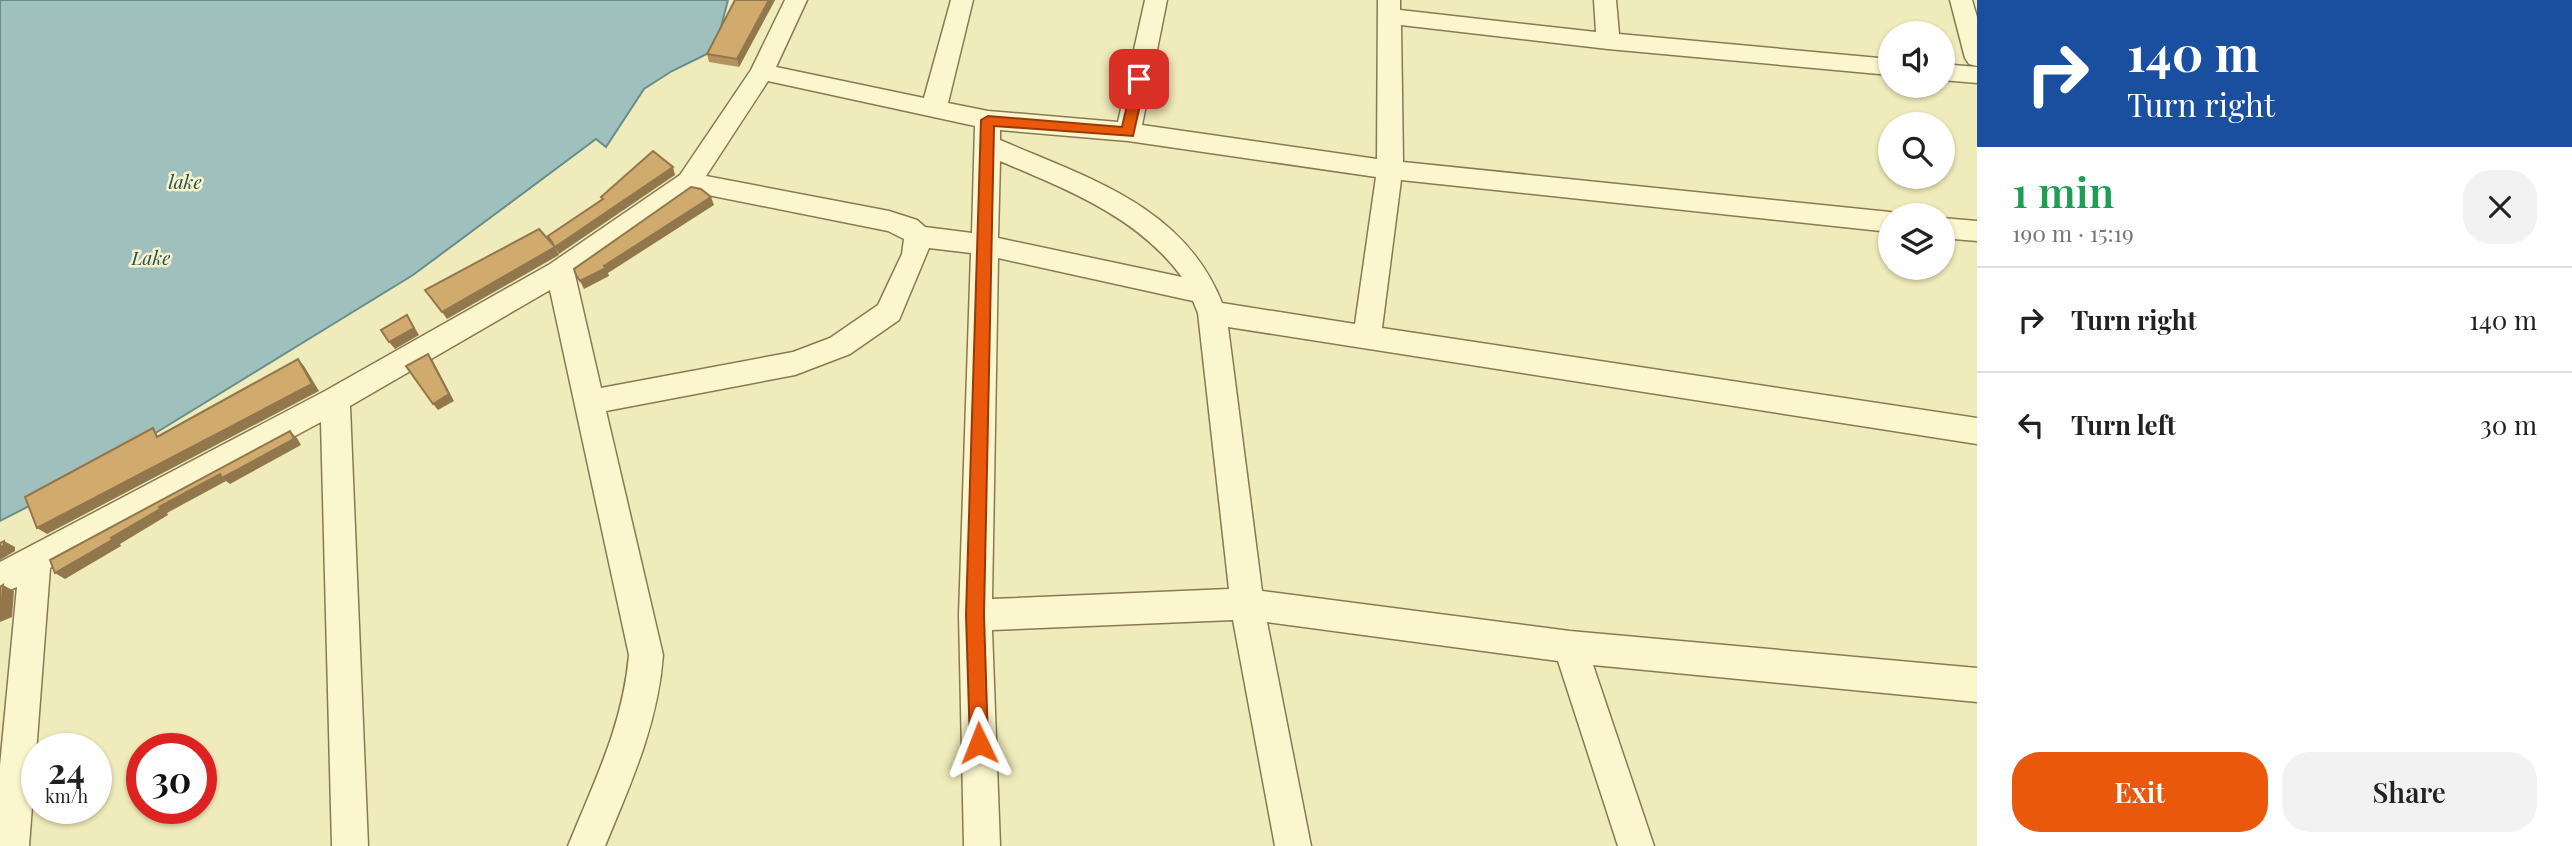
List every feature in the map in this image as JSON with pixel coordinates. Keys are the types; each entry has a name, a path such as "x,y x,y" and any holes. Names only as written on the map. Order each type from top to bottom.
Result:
{"street":[{"path":"0,579 335,400 560,271 689,182 762,72 796,0"},
{"path":"934,108 962,0"},
{"path":"1128,132 1156,0"},
{"path":"1605,0 1608,41"},
{"path":"1961,0 1977,58"},
{"path":"1367,337 1390,170 1389,8 1608,41 1878,66"},
{"path":"762,72 934,108 987,133 1127,211 1160,233 1195,273 1208,303 1247,604 1293,846"},
{"path":"1955,73 1977,75"},
{"path":"987,133 1128,132 1390,170 1878,221"},
{"path":"982,846 975,615 987,133"},
{"path":"689,182 889,221 908,227 918,236 985,246 1208,303 1367,337 1977,431"},
{"path":"1955,229 1977,231"},
{"path":"589,402 795,363 840,346 888,312 915,254 918,236"},
{"path":"560,271 646,655 645,690 635,728 586,846"},
{"path":"335,400 350,846"},
{"path":"11,846 35,561"},
{"path":"975,615 1247,604 1570,646 1977,685"},
{"path":"1570,646 1636,846"}],"water":[{"name":"lake","path":"0,0 728,0 715,50 672,71 644,89 606,147 596,139 413,275 74,483 0,521"}],"building":[{"path":"735,0 769,0 737,59 707,54"},
{"path":"653,151 673,167 555,247 548,236 603,199 601,197"},
{"path":"691,187 701,189 711,197 604,266 606,268 580,281 574,269"},
{"path":"539,229 555,247 442,312 425,290"},
{"path":"407,315 414,328 389,342 381,330"},
{"path":"428,354 449,394 433,404 406,366"},
{"path":"298,359 312,384 37,528 25,497 153,428 157,437"},
{"path":"290,431 294,439 222,478 220,474 159,507 160,509 111,538 112,540 55,573 50,560"},
{"path":"3,585 1,612 0,612 0,587"}],"route":[{"path":"979,743 975,615 988,120 1128,132 1139,79"}],"water label":[{"name":"Lake","path":"151,258"}]}
